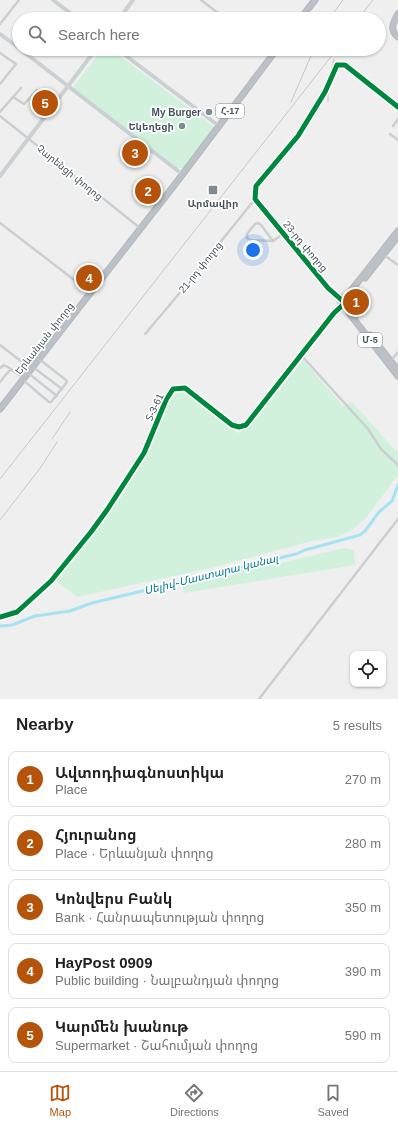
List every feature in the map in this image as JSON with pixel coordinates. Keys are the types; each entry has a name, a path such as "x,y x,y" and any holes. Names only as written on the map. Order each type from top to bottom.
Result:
{"highway":[{"path":"306,12 315,0"},
{"path":"398,14 392,29 394,34 398,37"},
{"name":"Երևանյան փողոց","path":"0,410 272,56"},
{"path":"347,303 350,292 398,230"},
{"path":"347,303 353,293 398,236"},
{"name":"Մ-5","path":"347,303 348,313 398,376"},
{"name":"Մ-5","path":"347,303 355,317 398,370"}],"street":[{"path":"0,24 19,0"},
{"path":"53,0 69,12"},
{"path":"124,12 132,2 126,0"},
{"path":"201,0 217,12"},
{"path":"0,34 12,43"},
{"path":"0,53 16,64 0,84"},
{"path":"28,56 182,174"},
{"path":"0,176 2,170 91,56"},
{"path":"126,56 219,126"},
{"path":"255,200 256,186 298,136 324,92 337,65 345,65 398,107"},
{"path":"0,112 21,88"},
{"path":"13,98 24,104 35,91 38,91 45,96 38,106 47,114"},
{"name":"Չարենցի փողոց","path":"0,116 140,229"},
{"path":"393,126 398,119"},
{"path":"390,134 398,140"},
{"name":"23-րդ փողոց","path":"255,200 328,288 347,303"},
{"name":"21-րդ փողոց","path":"145,334 255,200"},
{"path":"0,223 91,292"},
{"path":"273,240 258,223 255,224 246,234 247,238 251,240 273,240 284,234"},
{"path":"384,254 398,265"},
{"path":"348,313 343,309 339,309 336,294 343,295 350,292"},
{"name":"Տ-3-61","path":"0,617 17,612 52,582 91,532 144,453 166,400 173,389 185,388 232,425 239,428 246,425 301,354 339,309 347,303"},
{"path":"1,347 31,370 62,389"},
{"path":"391,361 398,352"},
{"path":"301,354 368,429 381,449 398,465"},
{"path":"0,368 4,365 12,370 49,402 51,402 67,381 39,358"},
{"path":"0,382 9,371 12,370"},
{"path":"31,370 57,396"},
{"path":"259,699 398,519"}],"green space":[{"path":"97,56 120,56 214,127 184,168 177,168 72,88"},
{"path":"303,360 343,406 352,402 398,453 398,475 366,518 352,530 337,537 312,541 211,568 77,597 56,581 121,495 139,468 172,395 177,391 182,391 238,433 249,427"},
{"path":"344,548 354,550 355,565 184,593 181,582 250,566 268,566"}],"waterway":[{"name":"Սելիվ֊Մաստարա կանալ","path":"0,626 12,625 35,616 70,611 92,603 296,554 305,550 360,535 365,531 379,512 392,501 398,485"}],"railway":[{"path":"334,12 343,0"},
{"path":"364,12 373,0"},
{"path":"291,102 311,56"},
{"path":"0,479 332,56"},
{"path":"328,102 328,83 334,59"},
{"path":"52,439 70,412"},
{"path":"0,520 41,467 57,442"}],"cycle path":[{"path":"0,617 17,612 51,581 91,532 144,453 166,400 173,389 185,388 232,425 239,427 246,425 334,313 345,303 328,288 255,199 256,186 298,136 325,92 337,65 345,65 398,107"}],"place":[{"name":"Կարմեն խանութ","path":"45,103"},
{"name":"My Burger","path":"209,112"},
{"name":"Եկեղեցի","path":"182,126"},
{"name":"Կոնվերս Բանկ","path":"135,153"},
{"name":"Արմավիր","path":"213,190"},
{"name":"Հյուրանոց","path":"148,191"},
{"name":"HayPost 0909","path":"89,278"},
{"name":"Ավտոդիագնոստիկա","path":"356,302"}]}
